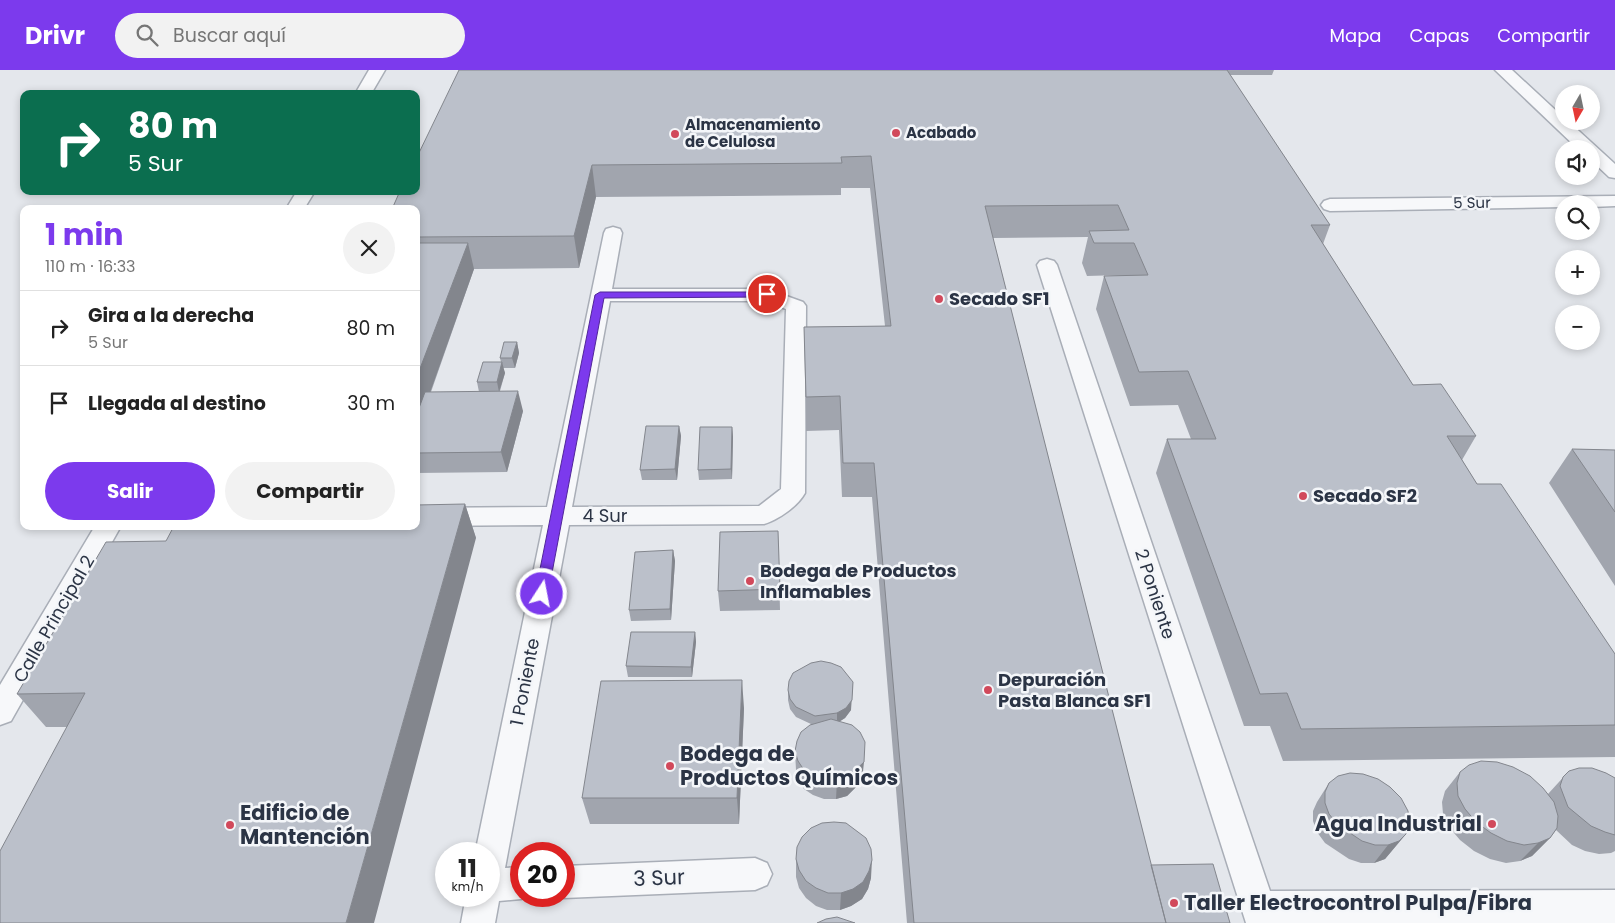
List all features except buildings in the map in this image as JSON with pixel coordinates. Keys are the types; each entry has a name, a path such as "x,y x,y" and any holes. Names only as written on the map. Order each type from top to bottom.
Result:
{"lane":[{"path":"365,90 377,70"},
{"path":"1503,70 1578,140"},
{"path":"1600,159 1615,173"},
{"name":"5 Sur","path":"1330,205 1615,201"},
{"name":"1 Poniente","path":"494,842 613,233"},
{"name":"2 Poniente","path":"1048,265 1260,915"},
{"name":"4 Sur","path":"420,517 764,515 793,493 796,306 767,294 600,295"},
{"name":"Calle Principal 2","path":"0,712 106,530"},
{"name":"3 Sur","path":"575,882 755,874"},
{"path":"478,923 481,907"},
{"path":"1260,915 1615,907"}],"place":[{"name":"Acabado","path":"896,133"},
{"name":"Almacenamiento de Celulosa","path":"675,134"},
{"name":"Secado SF1","path":"939,299"},
{"name":"Secado SF2","path":"1303,496"},
{"name":"Bodega de Productos Inflamables","path":"750,581"},
{"name":"Depuración Pasta Blanca SF1","path":"988,690"},
{"name":"Bodega de Productos Químicos","path":"670,766"},
{"name":"Agua Industrial","path":"1492,824"},
{"name":"Edificio de Mantención","path":"230,825"},
{"name":"Taller Electrocontrol Pulpa/Fibra","path":"1174,903"}],"route":[{"path":"542,594 600,295 767,294"}]}
